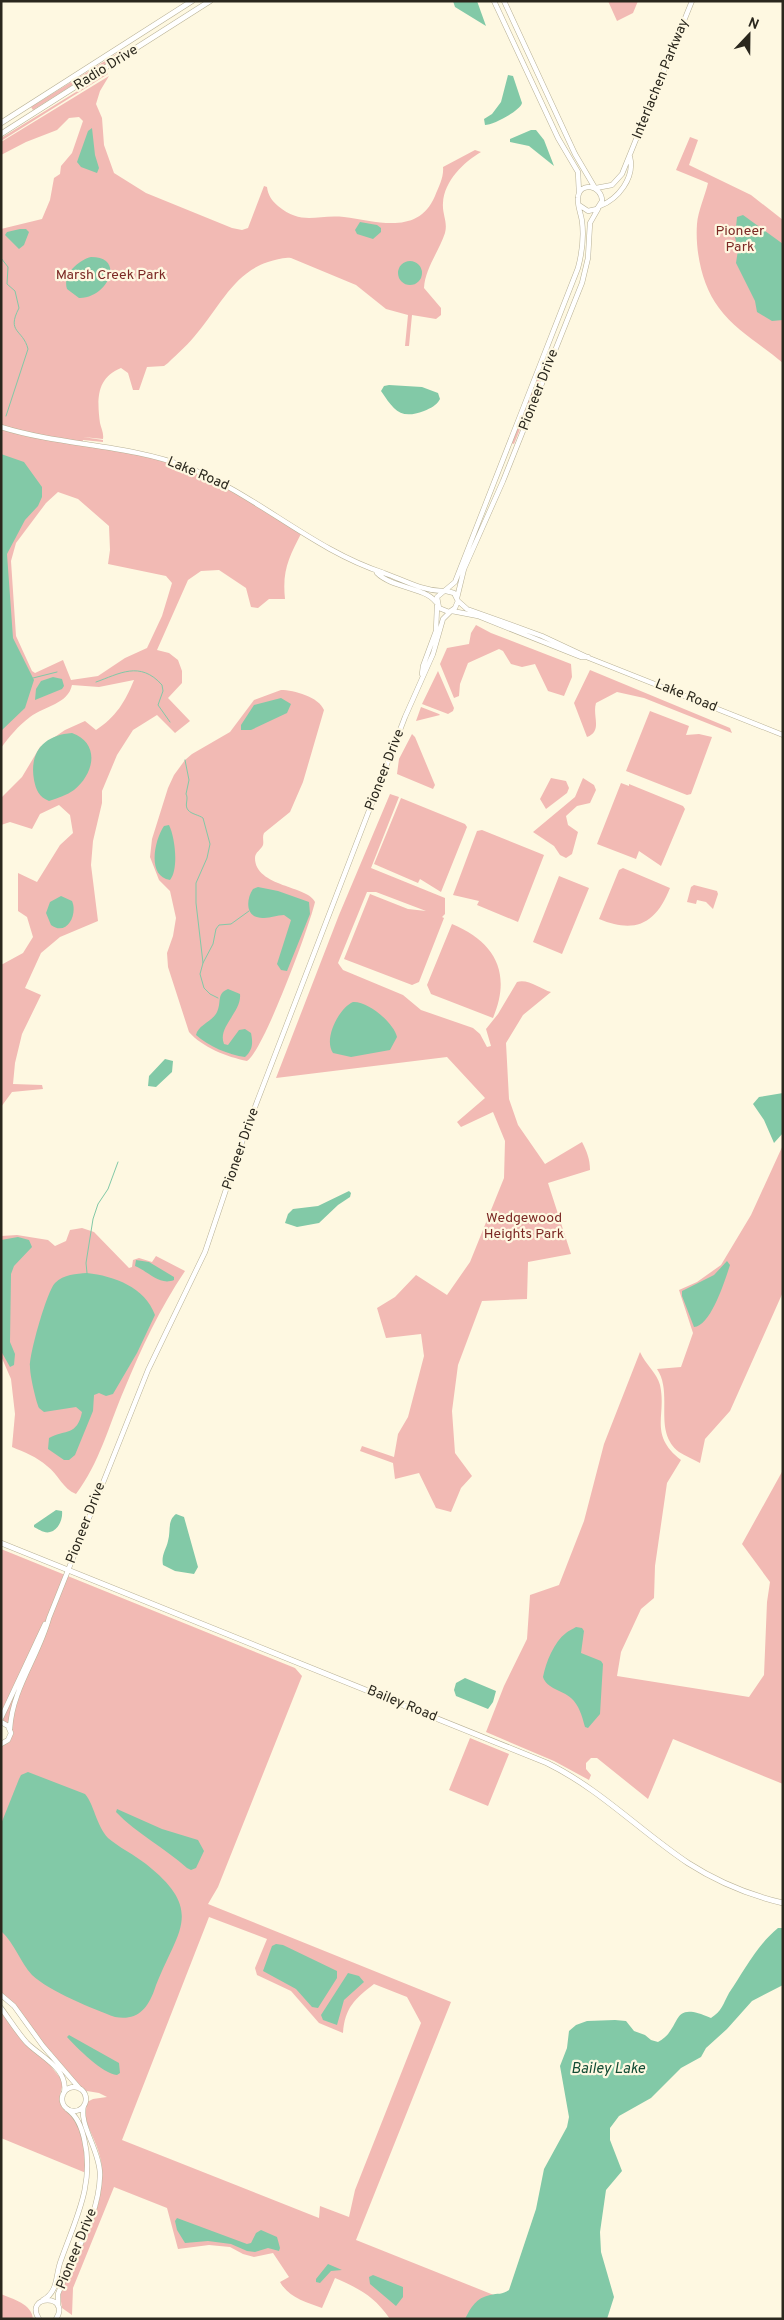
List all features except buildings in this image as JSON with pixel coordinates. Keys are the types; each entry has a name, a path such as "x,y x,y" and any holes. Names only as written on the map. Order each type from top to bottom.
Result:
{"main road":[{"name":"Radio Drive","path":"1,123 192,1"},
{"name":"Radio Drive","path":"1,134 210,1"},
{"name":"Bailey Road","path":"1,1543 547,1763 596,1791 696,1868 737,1888 783,1903"}],"street":[{"path":"494,1 558,138 578,173 580,205 588,211 599,207 602,196 577,157 504,1"},
{"name":"Interlachen Parkway","path":"596,188 610,186 618,181 630,157 692,1"},
{"name":"Interlachen Parkway","path":"599,207 612,200 624,187 631,162 630,157"},
{"path":"579,194 586,187 596,188"},
{"name":"Pioneer Drive","path":"445,591 455,582 576,275 582,243 580,205"},
{"name":"Pioneer Drive","path":"457,599 464,569 505,475 583,280 588,256 590,224 599,207"},
{"name":"Lake Road","path":"1,427 42,438 134,452 185,466 231,487 319,543 376,572 418,587 445,591"},
{"name":"Lake Road","path":"376,572 381,577 399,585 429,595 437,605"},
{"path":"445,591 454,593 457,599 457,606 451,611 443,611 437,605 437,597 445,591"},
{"name":"Lake Road","path":"457,599 467,609 495,618 583,653 589,658"},
{"name":"Pioneer Drive","path":"422,675 423,666 436,631 437,605"},
{"name":"Pioneer Drive","path":"1,1744 9,1739 14,1704 44,1635 49,1618 148,1370 205,1252 244,1133 422,675 435,648 443,619 451,611"},
{"name":"Lake Road","path":"451,611 481,617 783,735"},
{"name":"Pioneer Drive","path":"1,1720 39,1633 49,1618"},
{"path":"1,1720 10,1729"},
{"path":"1,1994 14,2006 42,2046 85,2095 84,2105 76,2111 67,2108 63,2102 65,2084 62,2075 26,2042 1,2008"},
{"path":"64,2093 70,2088 80,2089"},
{"name":"Pioneer Drive","path":"56,2319 58,2314 58,2294 91,2218 98,2191 99,2162 83,2117 84,2105"},
{"name":"Pioneer Drive","path":"37,2317 37,2306 54,2290 59,2264 81,2211 87,2187 88,2164 84,2137 78,2120 67,2108"},
{"path":"43,2300 52,2300 58,2306"}],"green space":[{"path":"608,1 638,1 633,13 617,21"},
{"path":"121,51 122,54 33,110 31,107"},
{"path":"108,74 1,141 1,138"},
{"name":"Marsh Creek Park","path":"109,76 100,91 96,104 102,118 104,145 114,173 146,193 232,228 242,230 248,228 264,186 267,187 269,195 276,204 295,216 310,218 334,216 383,223 407,221 418,217 428,209 440,185 443,167 475,150 481,152 456,173 444,195 445,233 430,267 424,288 441,308 441,315 436,319 412,315 409,346 405,346 408,315 386,309 356,285 291,258 285,258 256,267 237,282 228,291 195,336 168,363 164,366 147,367 139,390 133,390 128,373 121,368 113,372 103,384 98,406 103,439 83,437 103,440 103,442 83,440 82,444 134,452 203,474 302,532 288,564 284,589 285,599 269,599 258,608 251,607 246,588 219,570 201,571 188,580 157,650 169,653 178,660 182,671 182,683 168,698 190,721 175,733 157,715 133,730 117,755 102,791 102,803 93,841 91,865 98,921 60,937 41,953 25,988 41,995 22,1034 15,1063 13,1084 42,1085 43,1089 12,1092 1,1107 1,965 23,953 33,937 27,917 18,911 18,873 37,882 60,845 73,833 70,815 59,805 40,814 32,829 10,822 1,825 1,798 22,777 40,747 65,730 85,721 96,730 109,720 123,702 134,680 99,687 72,685 70,691 61,701 26,720 14,731 1,748 1,229 42,219 50,200 54,178 60,174 61,166 72,153 83,121 79,117 69,118 57,130 26,142 1,155 1,142","holes":["58,492 78,499 109,526 110,550 108,564 166,576 172,583 162,616 147,648 125,658 98,676 71,680 63,660 35,673 32,671 16,636 11,561 16,543 46,503"]},
{"name":"Pioneer Park","path":"690,137 698,140 689,165 751,195 783,220 783,363 725,316 708,289 699,257 697,224 708,183 676,170"},
{"path":"549,349 552,350 514,444 511,443"},
{"path":"476,625 491,633 571,664 572,677 564,696 548,691 535,664 522,667 511,664 503,651 499,649 468,663 460,684 459,696 454,698 440,664 447,648 469,644 471,633"},
{"path":"590,670 730,728 732,733 644,698 617,692 596,703 595,731 587,737 574,703"},
{"path":"438,671 454,708 448,714 422,704"},
{"path":"281,690 292,691 312,698 324,710 303,782 290,812 264,833 263,845 255,858 257,868 264,875 303,892 315,902 296,960 274,1013 264,1036 247,1061 215,1051 189,1032 168,967 167,953 173,936 176,918 170,891 159,880 150,857 152,839 168,788 174,775 185,760 230,732 254,700"},
{"path":"421,707 439,714 440,715 416,721"},
{"path":"650,711 689,726 686,735 699,734 712,737 691,794 687,795 626,771"},
{"path":"412,734 415,737 435,785 433,789 397,774 399,759"},
{"path":"551,778 566,781 569,788 567,793 546,809 540,799"},
{"path":"583,778 594,785 596,790 590,803 577,806 566,816 568,825 578,832 572,854 566,858 560,855 554,846 533,832 575,797"},
{"path":"621,783 629,786 629,784 683,806 685,809 661,866 639,851 636,859 597,844"},
{"name":"Wedgewood Heights Park","path":"390,794 399,797 371,868 445,898 445,914 442,917 444,918 419,982 412,985 344,959 370,894 408,909 426,911 376,892 367,892 338,963 343,970 403,995 421,1010 473,1028 480,1034 487,1047 491,1046 486,1029 498,1014 517,982 525,981 551,992 523,1015 506,1043 509,1099 518,1125 545,1164 582,1142 590,1166 590,1170 548,1183 571,1254 528,1262 527,1299 482,1301 458,1365 452,1411 455,1453 472,1476 461,1488 451,1512 436,1508 419,1473 395,1479 393,1463 360,1451 362,1446 394,1457 398,1434 408,1417 424,1356 421,1334 386,1338 377,1308 395,1297 416,1275 447,1295 470,1262 504,1178 505,1141 493,1112 461,1127 457,1122 485,1098 447,1057 276,1078 339,915"},
{"path":"401,798 465,824 467,827 441,892 420,879 418,883 374,864"},
{"path":"482,830 544,855 518,922 477,905 479,901 453,895 477,831"},
{"path":"623,868 670,888 658,910 643,923 623,926 599,919 619,870"},
{"path":"559,876 589,888 562,954 533,942"},
{"path":"694,885 717,891 718,894 713,909 706,902 697,900 696,904 687,902 691,887"},
{"path":"452,924 467,931 479,940 496,961 500,973 501,987 493,1018 431,994 427,985"},
{"path":"783,1145 783,1292 730,1411 705,1439 700,1463 679,1452 671,1443 665,1423 662,1379 657,1369 681,1367 693,1333 679,1290 697,1282 721,1265 751,1215"},
{"path":"82,1228 94,1232 129,1268 132,1267 133,1260 139,1258 152,1262 156,1256 185,1271 167,1299 152,1329 130,1375 97,1457 76,1494 71,1492 51,1469 43,1463 12,1447 15,1414 11,1379 1,1356 1,1236 17,1235 48,1240 55,1246 66,1241 70,1230"},
{"path":"640,1352 660,1385 662,1396 661,1424 665,1442 681,1460 667,1483 655,1566 654,1598 641,1609 621,1652 617,1676 749,1697 764,1675 767,1602 770,1582 742,1544 783,1470 783,1784 673,1739 648,1799 597,1758 591,1758 586,1763 586,1769 591,1775 589,1780 554,1761 486,1732 504,1686 527,1639 530,1595 559,1585 584,1521 604,1444"},
{"path":"1,1549 295,1668 302,1676 218,1887 208,1904 451,2002 356,2240 554,2319 390,2319 378,2304 366,2294 335,2278 322,2308 298,2299 288,2292 280,2282 289,2277 273,2253 254,2257 230,2247 209,2245 178,2249 167,2208 114,2187 73,2288 72,2315 62,2308 60,2295 90,2230 100,2196 101,2161 86,2121 85,2103 93,2099 107,2097 99,2093 81,2090 14,2006 1,1995 1,1744 8,1740 10,1729 1,1722","holes":["209,1917 267,1939 255,1968 257,1975 291,1991 319,2023 343,2033 346,2016 352,2004 374,1984 407,1997 421,2023 355,2190 349,2217 320,2206 319,2218 122,2140"]},
{"path":"470,1738 509,1754 488,1806 449,1790"},
{"path":"1,2012 22,2041 49,2064 62,2080 60,2102 78,2126 82,2139 86,2173 1,2138"},
{"path":"1,2294 26,2306 33,2319 1,2319"}],"water":[{"path":"453,1 477,1 486,26 455,7"},
{"path":"508,75 513,76 522,103 506,117 485,125 484,119 492,114 501,102"},
{"path":"92,128 95,155 99,168 97,173 81,167 77,162 88,131"},
{"path":"531,130 536,130 544,140 554,166 529,146 510,142 510,139"},
{"path":"743,215 783,244 783,320 772,321 757,312 755,301 736,263 738,250 735,237 737,217"},
{"path":"360,222 377,225 381,228 381,232 373,239 357,234 355,230"},
{"path":"26,229 29,232 24,245 19,249 5,235 7,232"},
{"path":"91,257 102,259 108,264 110,270 109,278 98,292 89,297 79,298 67,289 67,278 77,264"},
{"path":"405,261 415,261 422,268 422,278 415,285 405,285 398,278 398,268"},
{"path":"384,386 422,387 438,393 440,399 431,408 424,411 416,414 403,414 394,408 381,391"},
{"path":"1,454 24,462 42,487 42,497 38,506 25,520 7,554 13,638 34,680 25,708 1,731"},
{"path":"53,677 62,679 64,686 62,689 35,700 36,689 41,681"},
{"path":"281,698 291,704 287,713 251,730 241,730 241,725 254,705"},
{"path":"72,733 87,744 90,751 90,767 81,783 74,790 49,801 40,795 35,784 33,770 36,753 46,741 62,734"},
{"path":"169,825 175,853 173,875 170,880 162,877 155,865 158,839 164,826"},
{"path":"258,887 278,891 309,902 310,914 287,971 281,970 277,964 291,920 284,915 258,918 250,912 248,904 250,894 253,889"},
{"path":"61,896 72,901 74,912 66,926 57,928 51,925 46,913 50,902"},
{"path":"228,989 240,994 240,1001 224,1032 224,1044 228,1045 239,1030 245,1029 251,1033 252,1043 250,1052 245,1057 219,1049 206,1043 196,1035 199,1029 215,1015 222,993"},
{"path":"353,1002 373,1009 391,1025 397,1037 390,1050 351,1057 333,1053 330,1047 331,1032 338,1017"},
{"path":"165,1059 173,1061 172,1072 156,1087 148,1086 149,1076"},
{"path":"783,1093 783,1133 774,1143 764,1120 753,1104 759,1097"},
{"path":"349,1191 351,1193 350,1197 338,1205 319,1223 297,1227 285,1223 288,1214 293,1209 318,1206"},
{"path":"18,1237 29,1240 32,1247 14,1266 11,1274 10,1342 15,1354 14,1365 10,1367 1,1351 1,1240"},
{"path":"136,1260 149,1262 174,1277 174,1280 158,1280 135,1266"},
{"path":"727,1261 730,1265 712,1311 700,1325 694,1327 682,1296 682,1291 714,1275"},
{"path":"87,1273 118,1280 136,1290 144,1297 155,1315 137,1353 113,1394 106,1396 99,1393 94,1395 93,1411 75,1455 69,1460 64,1460 48,1449 49,1438 74,1428 80,1420 82,1412 76,1407 44,1412 39,1408 31,1376 30,1360 43,1310 55,1283 66,1276"},
{"path":"56,1510 62,1511 62,1514 56,1529 46,1532 34,1527 34,1525"},
{"path":"176,1514 184,1517 198,1567 194,1574 175,1571 163,1565 170,1523"},
{"path":"576,1627 582,1628 584,1631 581,1653 601,1661 603,1664 600,1714 588,1728 585,1727 580,1711 574,1701 551,1687 543,1677 548,1659 554,1647 567,1632"},
{"path":"465,1678 496,1691 493,1702 488,1709 456,1696 454,1690 456,1683"},
{"path":"28,1772 85,1794 108,1838 146,1864 165,1881 176,1896 181,1910 181,1924 177,1938 148,2004 135,2016 115,2017 49,1987 32,1975 1,1931 1,1824 21,1775"},
{"path":"117,1809 162,1829 198,1840 204,1851 196,1868 191,1870 187,1868 124,1820 116,1812"},
{"name":"Bailey Lake","path":"778,1928 783,1928 783,1985 752,2001 727,2029 706,2048 701,2057 681,2068 651,2098 619,2116 610,2128 610,2140 622,2171 606,2190 600,2232 601,2252 614,2297 607,2319 465,2319 472,2307 481,2298 504,2293 509,2290 536,2209 544,2169 567,2127 569,2117 560,2066 567,2048 569,2031 576,2025 587,2021 626,2021 634,2031 658,2042 666,2036 682,2014 688,2012 697,2013 711,2018 720,2010 757,1950"},
{"path":"276,1944 283,1945 337,1971 337,1978 318,2008 312,2007 296,1989 263,1971 272,1946"},
{"path":"348,1973 359,1976 364,1982 344,2000 337,2025 323,2020 321,2015"},
{"path":"69,2035 119,2063 120,2073 117,2075 111,2074 98,2065 71,2042 67,2037"},
{"path":"177,2218 247,2244 251,2243 256,2233 261,2230 277,2237 280,2248 279,2251 268,2248 255,2252 247,2251 231,2244 208,2241 185,2243 177,2230 175,2221"},
{"path":"328,2264 342,2270 331,2271 320,2283 316,2282 316,2279"},
{"path":"373,2275 403,2287 403,2297 396,2306 370,2284 369,2277"}],"waterway":[{"path":"1,258 8,267 7,284 15,291 19,308 15,316 15,327 28,349 6,416"},
{"path":"96,682 129,671 138,671 154,677 162,685 163,691 158,705 170,722"},
{"path":"33,678 57,672"},
{"path":"185,760 189,780 186,794 187,808 191,813 203,818 210,844 207,858 196,883 196,903 203,963 200,974 204,988 218,998"},
{"path":"203,963 213,944 216,929 219,925 231,924 249,911"},
{"path":"87,1273 86,1263 93,1219 98,1204 108,1189 118,1162"}]}
